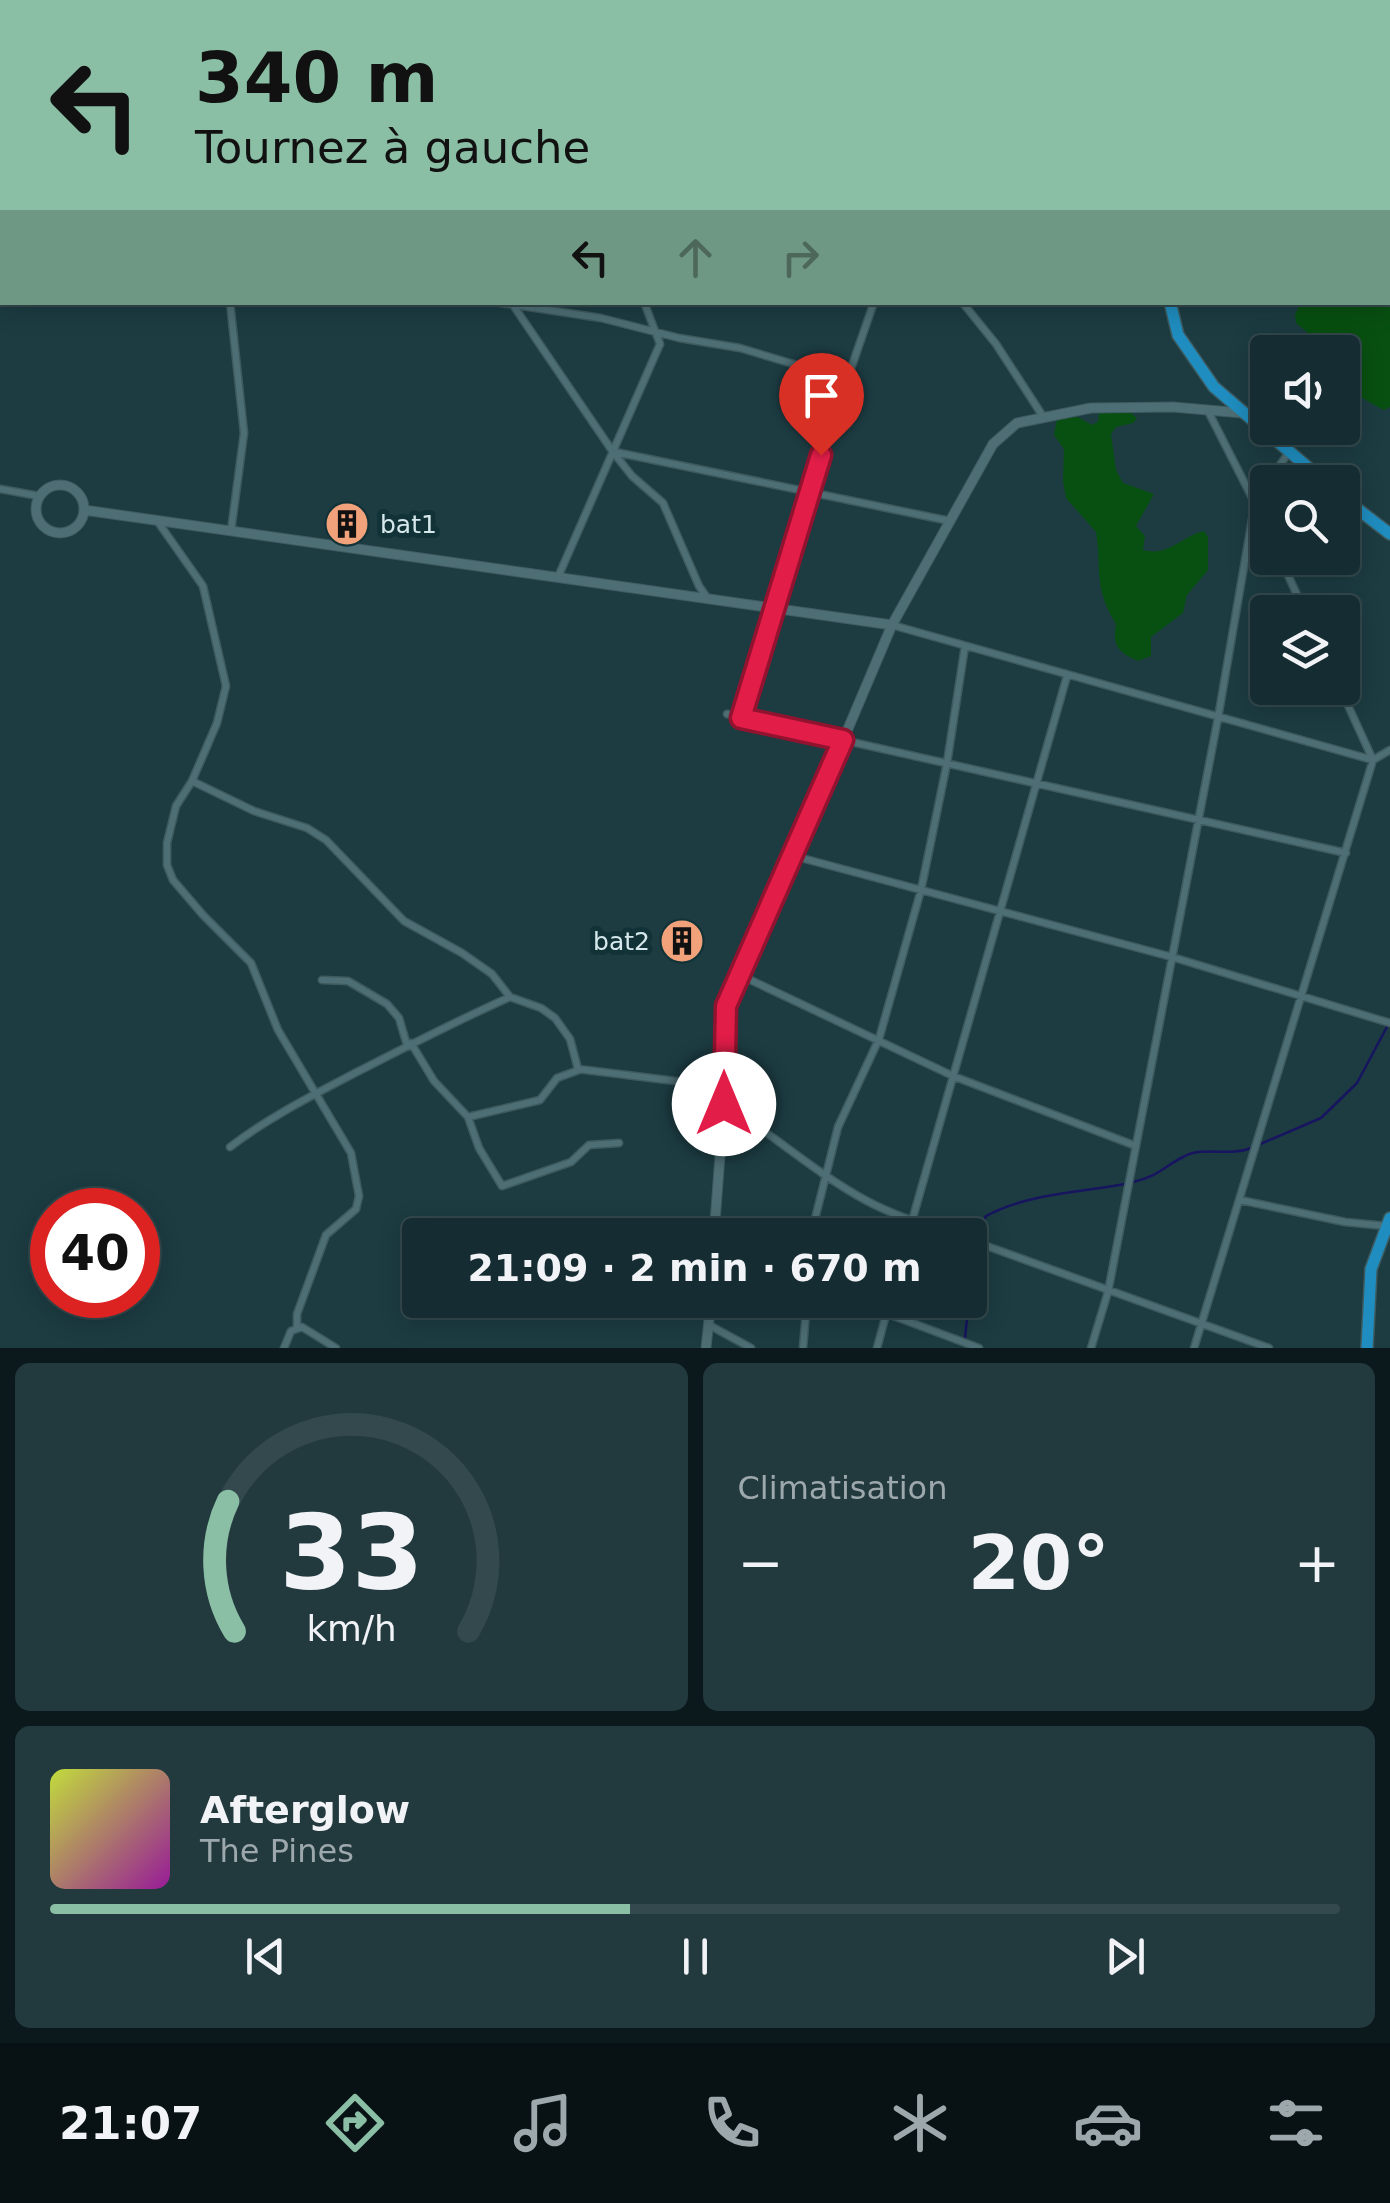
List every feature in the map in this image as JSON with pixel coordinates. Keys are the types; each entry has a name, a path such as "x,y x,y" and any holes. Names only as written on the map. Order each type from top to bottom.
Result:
{"main road":[{"path":"1171,305 1178,335 1214,387 1304,465"},
{"path":"1360,510 1390,534"},
{"path":"1367,1348 1370,1268 1389,1224"}],"street":[{"path":"230,305 244,433 230,531"},
{"path":"514,305 613,452 663,504 708,599"},
{"path":"519,305 740,348 847,380"},
{"path":"558,578 660,344 645,305"},
{"path":"741,718 808,492 873,305"},
{"path":"964,305 996,344 1044,418"},
{"path":"715,1218 724,1104 724,1013 892,625 993,444 1017,424 1091,408 1173,407 1242,414"},
{"path":"1208,410 1250,492"},
{"path":"613,452 950,521"},
{"path":"1280,465 1288,452"},
{"path":"65,485 80,496 84,510 80,524 73,530 54,534 39,523 36,504 40,496 46,489 65,485"},
{"path":"0,489 40,496"},
{"path":"84,510 892,625 1372,760 1390,750"},
{"path":"158,521 203,586 226,686 217,723 192,781 176,806 166,855 170,873 204,916 250,963 278,1030 351,1153 359,1196 352,1216 326,1235 296,1327 284,1348"},
{"path":"1091,1348 1108,1292 1250,531"},
{"path":"815,1218 844,1109 879,1039 921,890 966,646"},
{"path":"913,1218 1067,676"},
{"path":"1194,1348 1372,760 1348,705"},
{"path":"727,714 1346,853"},
{"path":"192,781 314,832 348,862 395,914 492,974 510,996 541,1008 554,1018 570,1039 580,1070"},
{"path":"794,856 1172,956 1386,1022"},
{"path":"739,975 953,1076 1136,1146"},
{"path":"322,980 348,981 387,1004 400,1018 409,1044 434,1081 468,1116 478,1148 502,1186 571,1162 589,1144 619,1144"},
{"path":"230,1148 260,1124 316,1093 510,996"},
{"path":"468,1116 540,1100 557,1078 580,1070 724,1087"},
{"path":"724,1104 780,1139 824,1175 907,1218"},
{"path":"1240,1200 1345,1222 1389,1224"},
{"path":"987,1247 1269,1348"},
{"path":"706,1348 709,1318"},
{"path":"803,1348 806,1318"},
{"path":"877,1348 886,1318"},
{"path":"898,1318 975,1346"},
{"path":"709,1325 751,1348"},
{"path":"296,1327 309,1330 336,1348"}],"green space":[{"path":"1298,305 1390,305 1390,407 1384,410 1360,395 1360,335 1309,335 1296,323"},
{"path":"1127,410 1137,418 1133,423 1116,427 1111,434 1116,470 1123,483 1154,494 1136,526 1145,536 1143,550 1160,551 1204,531 1208,537 1208,570 1187,595 1183,613 1151,637 1151,656 1138,661 1121,651 1116,643 1116,624 1101,589 1096,532 1066,498 1064,449 1054,435 1057,419 1078,417 1092,425 1098,422 1099,413"}],"waterway":[{"path":"1258,1145 1321,1118 1357,1083 1389,1023"},
{"path":"1133,1182 1192,1153 1251,1148"},
{"path":"985,1218 1037,1198 1125,1184"},
{"path":"965,1338 967,1318"}],"place":[{"name":"bat1","path":"347,524"},
{"name":"bat2","path":"682,941"}],"route":[{"path":"724,1104 726,1006 843,740 741,718 821,455"}]}
